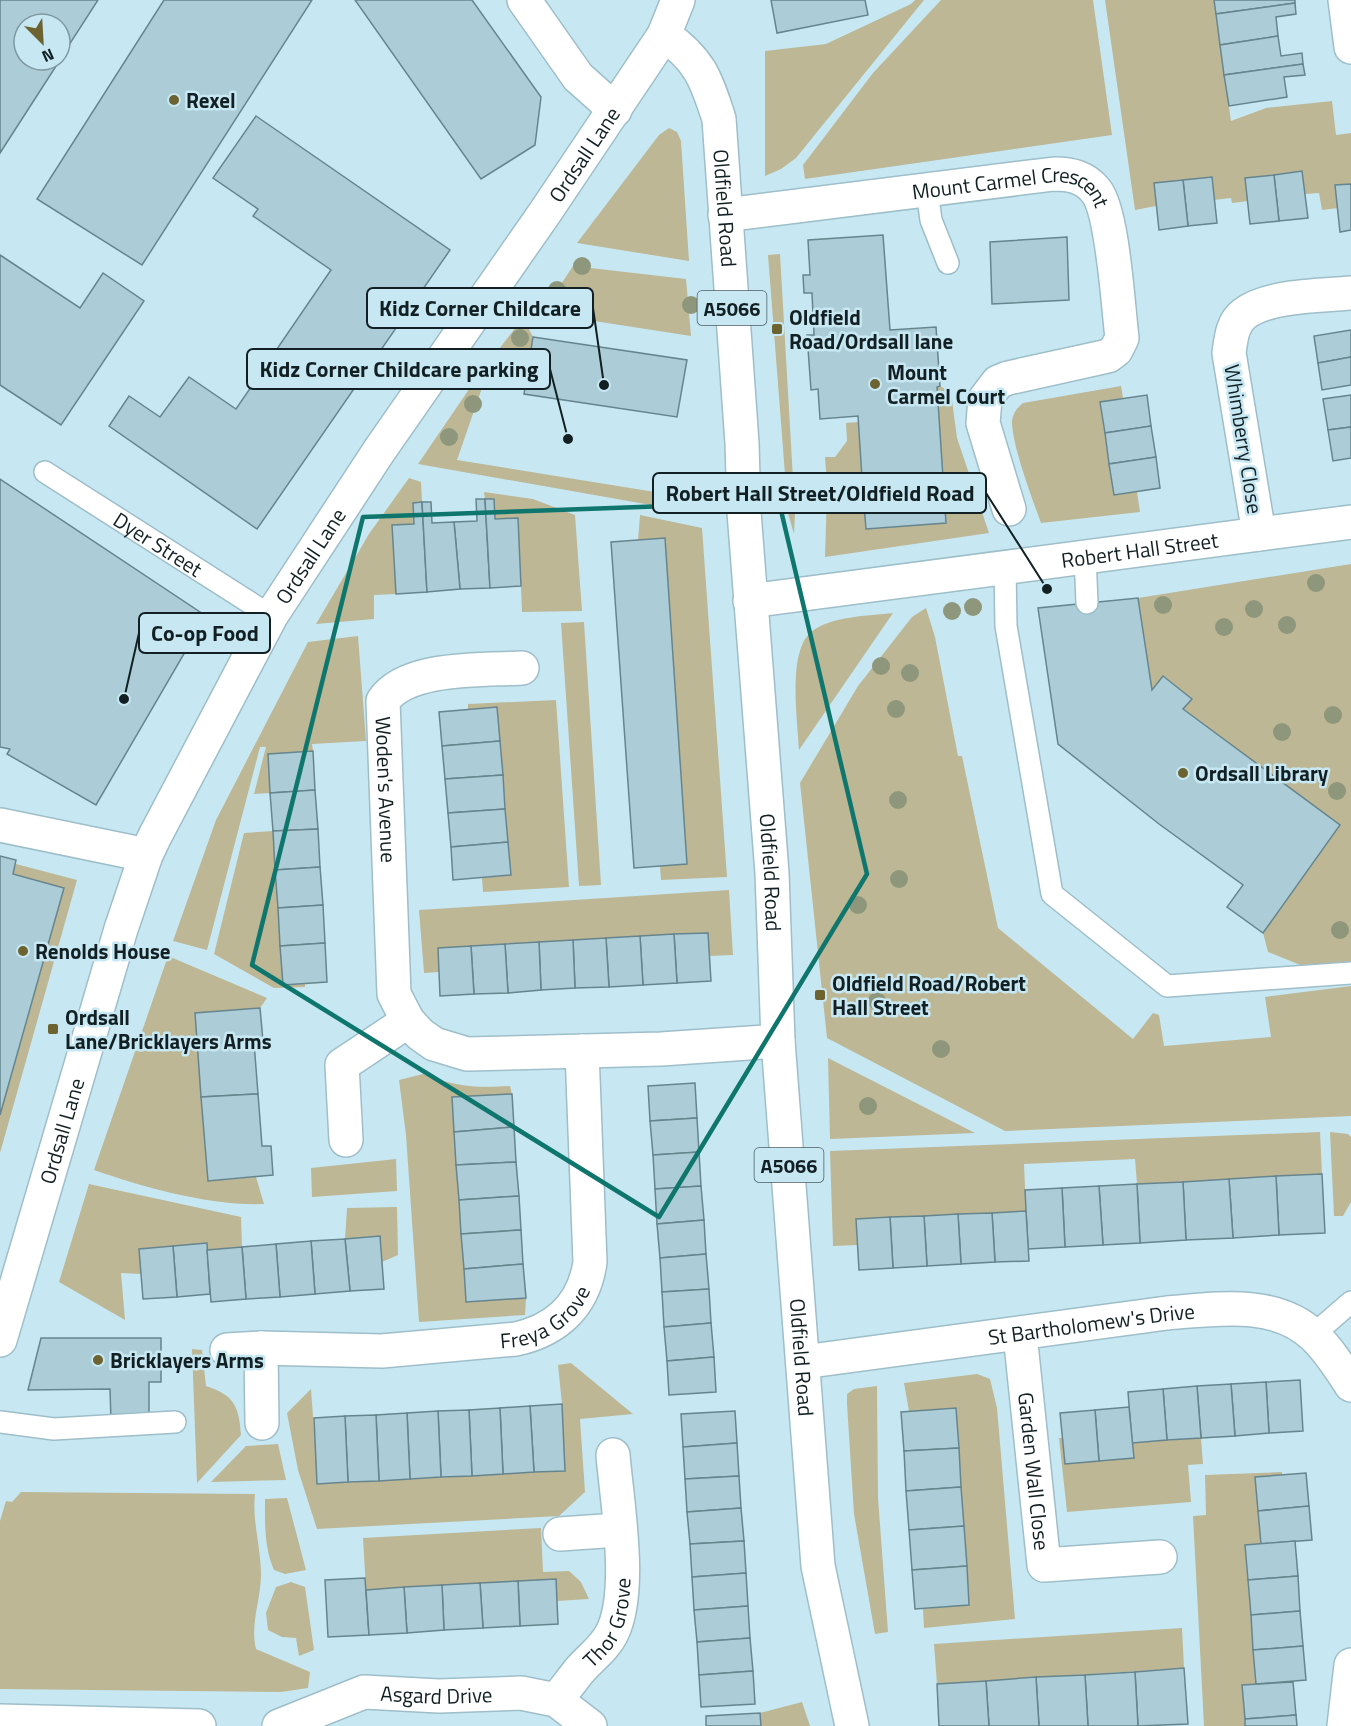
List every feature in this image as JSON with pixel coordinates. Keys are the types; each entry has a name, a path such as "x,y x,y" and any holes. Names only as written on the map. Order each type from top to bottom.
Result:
{"street":[{"path":"524,0 578,77 615,110"},
{"name":"Ordsall Lane","path":"1,1330 121,929 146,855 271,616 379,452 615,110 664,34 678,0"},
{"path":"1345,0 1351,47"},
{"name":"Oldfield Road","path":"664,34 686,50 700,69 711,92 719,119 750,601 772,873 778,1041 818,1566 838,1672 852,1726"},
{"name":"Mount Carmel Crescent","path":"725,215 1054,174 1070,174 1084,180 1095,190 1105,213 1122,338 1116,350 1100,358 1008,378 990,390 982,411 983,423 1009,509"},
{"name":"Whimberry Close","path":"1259,534 1229,353 1232,331 1244,314 1274,301 1351,293"},
{"name":"Robert Hall Street","path":"750,601 1351,522"},
{"name":"Woden's Avenue","path":"522,668 447,673 414,679 390,691 383,701 394,994 408,1021 434,1044 467,1054 672,1049 778,1041"},
{"path":"0,825 146,855"},
{"path":"346,1140 342,1065 408,1021"},
{"name":"Freya Grove","path":"227,1350 261,1348 382,1351 516,1339 536,1334 563,1316 583,1292 590,1262 582,1051"},
{"name":"St Bartholomew's Drive","path":"803,1362 1219,1309 1263,1310 1290,1320 1313,1335 1351,1385"},
{"name":"Garden Wall Close","path":"1020,1334 1044,1565 1160,1557"},
{"path":"261,1348 262,1423"},
{"name":"Thor Grove","path":"556,1700 580,1670 598,1654 611,1634 618,1617 622,1581 613,1455"},
{"path":"560,1534 618,1530"},
{"path":"1346,1722 1351,1665"},
{"name":"Asgard Drive","path":"279,1726 364,1692 439,1696 521,1693 556,1700 590,1726"},
{"path":"0,1721 199,1726"}],"lane":[{"path":"927,191 931,220 948,263"},
{"name":"Dyer Street","path":"45,472 271,616"},
{"path":"1085,556 1087,603"},
{"path":"1005,567 1006,626 1052,894 1167,986 1351,973"},
{"path":"1313,1335 1351,1302"},
{"path":"0,1422 54,1429 175,1422"}],"highlighted area":[{"path":"779,502 867,874 659,1217 252,965 363,517"}],"shaded area":[{"path":"915,0 924,0 796,158 781,169 765,176 765,51 826,44 911,4"},
{"path":"941,0 1093,0 1112,135 805,179 803,165 873,73"},
{"path":"1105,0 1214,0 1231,121 1266,108 1332,101 1336,135 1351,133 1351,184 1335,186 1338,208 1322,210 1319,193 1305,194 1302,171 1245,178 1248,201 1232,203 1231,198 1214,200 1211,177 1154,183 1156,206 1135,210"},
{"path":"669,128 677,132 681,141 689,261 577,243 659,135"},
{"path":"780,254 795,513 794,534 788,513 768,255"},
{"path":"573,266 686,279 691,336 542,313"},
{"path":"523,318 533,337 528,370 521,363 514,379 502,376 483,385 457,460 661,493 663,477 703,482 702,514 418,464 476,379"},
{"path":"940,386 951,393 957,438 989,533 825,557 827,492 856,490 856,494 863,493 866,529 946,523 937,387"},
{"path":"1121,386 1123,398 1100,402 1114,494 1137,492 1140,512 1041,523 1016,446 1012,423 1015,412 1023,403"},
{"path":"858,422 862,478 855,479 855,482 827,484 825,457 835,457 847,441 846,423"},
{"path":"409,478 421,482 422,502 413,503 414,524 392,526 396,594 374,595 374,619 316,624 369,534"},
{"path":"484,492 533,499 575,515 582,611 522,612 518,519 495,519 494,499 485,499"},
{"path":"640,515 702,528 727,877 661,880 660,866 687,864 665,539 638,540"},
{"path":"1351,564 1351,963 1308,968 1268,952 1263,933 1339,825 1183,709 1192,699 1164,676 1152,690 1138,598"},
{"path":"926,608 935,637 958,756 962,756 998,928 1133,1039 1153,1013 1159,1015 1164,1046 1271,1037 1265,997 1351,986 1351,1116 1005,1131 827,1038 800,783 858,686 912,617"},
{"path":"893,613 799,750 796,671 804,642 811,632 829,623"},
{"path":"584,622 601,885 579,886 561,623"},
{"path":"358,636 366,741 312,744 313,751 268,754 270,793 254,794 266,747 260,747 207,950 173,941 216,820 308,642"},
{"path":"556,700 569,887 483,892 482,878 511,875 497,708 468,710 468,704"},
{"path":"273,831 283,985 305,984 305,987 274,988 214,954 244,833"},
{"path":"16,864 77,880 0,1153 0,1115 64,888 13,874"},
{"path":"729,890 733,955 709,956 707,933 471,946 438,948 439,972 424,973 419,910"},
{"path":"168,956 267,998 260,1008 195,1014 208,1181 256,1177 264,1204 200,1199 94,1170"},
{"path":"828,1058 975,1133 830,1139"},
{"path":"423,1074 466,1086 510,1086 512,1094 452,1098 466,1302 526,1298 525,1315 419,1322 406,1135 399,1080"},
{"path":"1320,1132 1322,1174 1137,1184 1135,1159 1024,1164 1026,1211 856,1219 857,1245 833,1246 830,1151"},
{"path":"1330,1132 1348,1134 1351,1137 1351,1202 1343,1216 1334,1216"},
{"path":"396,1159 397,1191 312,1197 311,1168"},
{"path":"89,1184 241,1217 242,1247 207,1250 206,1243 139,1249 141,1274 121,1273 125,1320 59,1282"},
{"path":"397,1207 398,1255 382,1262 380,1236 345,1239 347,1208"},
{"path":"192,1349 202,1350 206,1386 223,1393 233,1403 239,1416 241,1435 197,1483"},
{"path":"571,1363 633,1414 580,1419 585,1492 559,1516 317,1529 298,1470 287,1413 311,1389 318,1484 472,1476 562,1404 558,1365"},
{"path":"977,1374 990,1379 997,1408 1015,1619 924,1628 923,1609 969,1605 956,1409 909,1411 904,1383"},
{"path":"877,1386 878,1498 888,1632 875,1634 854,1514 847,1394 854,1389"},
{"path":"1059,1438 1062,1438 1065,1464 1133,1458 1132,1443 1201,1438 1203,1464 1188,1465 1191,1502 1067,1512"},
{"path":"278,1444 286,1480 211,1482 246,1446"},
{"path":"1282,1472 1282,1475 1255,1477 1261,1544 1245,1545 1256,1684 1242,1685 1245,1726 1204,1726 1193,1516 1206,1515 1205,1475"},
{"path":"21,1492 255,1494 261,1574 254,1630 256,1649 310,1672 308,1688 281,1692 0,1689 0,1521 6,1501 12,1502"},
{"path":"287,1498 306,1570 285,1574 274,1570 268,1553 265,1499"},
{"path":"541,1528 543,1572 569,1571 581,1582 589,1599 557,1601 556,1579 366,1590 363,1538"},
{"path":"291,1582 305,1587 314,1650 299,1656 296,1638 282,1637 268,1630 266,1613 276,1587"},
{"path":"1182,1628 1184,1668 937,1684 934,1644"},
{"path":"802,1702 810,1726 761,1726 760,1713"}],"building":[{"path":"0,0 98,0 72,40 72,12 12,12 12,72 52,72 0,153"},
{"name":"Rexel","path":"164,0 312,0 142,265 37,199"},
{"path":"355,0 472,0 541,97 535,145 481,179"},
{"path":"771,0 865,0 868,15 777,33"},
{"path":"1214,0 1295,0 1295,3 1216,14"},
{"path":"1295,3 1296,14 1276,17 1278,36 1220,45 1216,14"},
{"path":"1278,36 1281,56 1302,53 1303,64 1224,75 1220,45"},
{"path":"1303,64 1305,75 1284,77 1287,97 1229,106 1224,75"},
{"path":"256,116 450,250 257,529 109,426 129,396 160,417 189,377 236,409 331,270 253,216 258,209 213,178"},
{"path":"1302,171 1308,218 1279,221 1274,175"},
{"path":"1274,175 1279,221 1250,224 1245,178"},
{"path":"1212,177 1217,223 1188,226 1183,180"},
{"path":"1183,180 1188,226 1159,230 1154,183"},
{"path":"1351,184 1351,230 1340,232 1335,185"},
{"name":"Mount Carmel Court","path":"883,235 890,330 936,327 940,386 937,387 946,523 866,529 863,493 856,494 855,486 855,479 862,478 858,416 820,419 818,389 811,390 807,335 814,335 812,293 804,293 803,275 810,275 808,240"},
{"path":"1067,237 1069,300 992,304 990,242"},
{"path":"0,255 80,308 103,273 144,301 61,425 0,385"},
{"path":"1351,330 1351,357 1318,363 1314,336"},
{"path":"533,337 687,360 677,417 524,394"},
{"path":"1351,357 1351,385 1322,390 1318,363"},
{"path":"1147,395 1151,426 1105,433 1100,402"},
{"path":"1351,395 1351,427 1328,430 1323,399"},
{"path":"1151,426 1156,457 1109,464 1105,433"},
{"path":"1351,427 1351,458 1333,461 1328,430"},
{"path":"1156,457 1160,488 1114,495 1109,464"},
{"path":"0,479 206,616 96,805 7,754 10,749 0,747"},
{"path":"476,499 485,499 490,588 460,589 454,522 477,521"},
{"path":"485,499 494,499 495,519 518,518 521,586 490,588"},
{"path":"422,502 427,592 396,594 392,525 414,524 413,503"},
{"path":"422,502 431,502 432,523 454,522 460,589 427,592"},
{"path":"665,538 687,864 634,868 611,542"},
{"name":"Ordsall Library","path":"1138,598 1152,690 1163,676 1192,699 1183,709 1340,825 1263,933 1227,907 1243,885 1159,824 1058,744 1038,608"},
{"path":"497,707 500,741 442,746 439,712"},
{"path":"500,741 503,775 445,779 442,746"},
{"path":"313,751 315,790 270,793 268,754"},
{"path":"503,775 505,809 448,813 445,779"},
{"path":"315,790 318,829 273,831 270,793"},
{"path":"505,809 508,842 451,847 448,813"},
{"path":"318,829 320,867 275,870 273,831"},
{"path":"508,842 511,875 453,880 451,847"},
{"name":"Renolds House","path":"0,856 16,860 13,874 64,888 0,1115"},
{"path":"320,867 323,905 278,908 275,870"},
{"path":"323,905 325,943 280,946 278,908"},
{"path":"708,933 711,981 677,983 674,934"},
{"path":"674,934 677,983 643,985 640,936"},
{"path":"640,936 643,985 609,987 606,938"},
{"path":"606,938 609,987 575,988 573,940"},
{"path":"573,940 575,988 541,990 539,942"},
{"path":"539,942 541,990 508,993 505,944"},
{"path":"325,943 327,982 283,985 280,946"},
{"path":"505,944 508,993 474,994 471,946"},
{"path":"471,946 474,994 440,996 438,948"},
{"path":"260,1008 263,1041 254,1042 258,1094 201,1097 195,1013"},
{"path":"695,1083 697,1118 650,1121 648,1086"},
{"path":"258,1094 262,1146 271,1146 273,1175 208,1181 201,1097"},
{"path":"512,1094 514,1127 454,1132 452,1097"},
{"path":"697,1118 699,1152 653,1155 650,1121"},
{"path":"514,1127 516,1162 456,1165 454,1132"},
{"path":"699,1152 701,1186 655,1189 653,1155"},
{"path":"516,1162 519,1196 459,1200 456,1165"},
{"path":"1322,1174 1325,1233 1279,1235 1276,1176"},
{"path":"1276,1176 1279,1235 1233,1238 1229,1179"},
{"path":"1229,1179 1233,1238 1186,1240 1183,1182"},
{"path":"1183,1182 1186,1240 1140,1243 1137,1184"},
{"path":"1137,1184 1140,1243 1103,1245 1099,1186"},
{"path":"701,1186 704,1220 657,1224 655,1189"},
{"path":"1099,1186 1103,1245 1065,1247 1062,1188"},
{"path":"1062,1188 1065,1247 1028,1249 1025,1190"},
{"path":"519,1196 521,1230 461,1234 459,1200"},
{"path":"1026,1211 1029,1261 995,1262 992,1213"},
{"path":"992,1213 995,1262 961,1264 958,1214"},
{"path":"958,1214 961,1264 927,1266 924,1216"},
{"path":"924,1216 927,1266 893,1268 890,1217"},
{"path":"890,1217 893,1268 859,1270 856,1219"},
{"path":"704,1220 706,1254 660,1258 657,1224"},
{"path":"521,1230 523,1264 464,1269 461,1234"},
{"path":"380,1236 384,1289 350,1291 345,1239"},
{"path":"345,1239 350,1291 315,1294 311,1241"},
{"path":"311,1241 315,1294 280,1297 276,1244"},
{"path":"207,1243 210,1294 177,1297 173,1246"},
{"path":"276,1244 280,1297 246,1299 242,1247"},
{"path":"173,1246 177,1297 143,1299 139,1249"},
{"path":"242,1247 246,1299 211,1302 207,1250"},
{"path":"706,1254 709,1289 662,1292 660,1258"},
{"path":"523,1264 526,1298 466,1302 464,1269"},
{"path":"709,1289 711,1323 664,1327 662,1292"},
{"path":"711,1323 714,1357 667,1361 664,1327"},
{"name":"Bricklayers Arms","path":"41,1338 161,1338 161,1382 149,1382 149,1422 111,1421 110,1389 28,1390"},
{"path":"714,1357 716,1392 669,1395 667,1361"},
{"path":"1300,1380 1303,1431 1269,1433 1266,1382"},
{"path":"1266,1382 1269,1433 1235,1436 1231,1384"},
{"path":"1231,1384 1235,1436 1201,1438 1197,1386"},
{"path":"1197,1386 1201,1438 1167,1440 1163,1389"},
{"path":"1163,1389 1167,1440 1132,1443 1128,1392"},
{"path":"562,1404 565,1471 534,1472 530,1406"},
{"path":"530,1406 534,1472 503,1474 500,1408"},
{"path":"1129,1407 1134,1458 1099,1461 1095,1410"},
{"path":"500,1408 503,1474 472,1476 469,1410"},
{"path":"956,1408 959,1448 904,1451 901,1412"},
{"path":"469,1410 472,1476 441,1477 438,1411"},
{"path":"1095,1410 1099,1461 1065,1464 1060,1413"},
{"path":"438,1411 441,1477 410,1479 407,1413"},
{"path":"735,1411 737,1443 683,1447 681,1414"},
{"path":"407,1413 410,1479 379,1481 376,1415"},
{"path":"376,1415 379,1481 348,1482 345,1416"},
{"path":"345,1416 348,1482 317,1484 314,1418"},
{"path":"737,1443 739,1476 685,1479 683,1447"},
{"path":"959,1448 961,1487 906,1491 904,1451"},
{"path":"1306,1473 1309,1506 1258,1511 1255,1477"},
{"path":"739,1476 741,1508 687,1512 685,1479"},
{"path":"961,1487 964,1526 909,1530 906,1491"},
{"path":"1309,1506 1312,1540 1261,1544 1258,1511"},
{"path":"741,1508 744,1541 690,1544 687,1512"},
{"path":"964,1526 967,1566 912,1570 909,1530"},
{"path":"744,1541 746,1573 692,1577 690,1544"},
{"path":"1295,1541 1298,1576 1248,1580 1245,1545"},
{"path":"967,1566 969,1605 915,1609 912,1570"},
{"path":"746,1573 748,1606 694,1610 692,1577"},
{"path":"1298,1576 1300,1611 1251,1615 1248,1580"},
{"path":"365,1578 369,1635 328,1637 325,1580"},
{"path":"556,1579 558,1624 520,1626 518,1581"},
{"path":"518,1581 520,1626 483,1628 480,1583"},
{"path":"480,1583 483,1628 444,1630 442,1585"},
{"path":"442,1585 444,1630 407,1633 404,1587"},
{"path":"404,1587 407,1633 369,1635 366,1590"},
{"path":"748,1606 750,1638 697,1642 694,1610"},
{"path":"1300,1611 1303,1646 1253,1650 1251,1615"},
{"path":"750,1638 753,1671 699,1675 697,1642"},
{"path":"1303,1646 1306,1680 1256,1684 1253,1650"},
{"path":"1184,1668 1188,1724 1138,1726 1135,1672"},
{"path":"753,1671 755,1704 701,1707 699,1675"},
{"path":"1135,1672 1138,1726 1088,1726 1085,1675"},
{"path":"1085,1675 1088,1726 1039,1726 1036,1677"},
{"path":"1036,1677 1039,1726 989,1726 986,1681"},
{"path":"986,1681 989,1726 939,1726 937,1684"},
{"path":"1293,1682 1296,1715 1245,1719 1242,1685"},
{"path":"760,1713 761,1726 706,1726 706,1716"},
{"path":"1296,1715 1297,1726 1245,1726 1245,1719"}],"place":[{"name":"Rexel","path":"174,100"},
{"name":"Oldfield Road/Ordsall lane","path":"777,329"},
{"name":"Mount Carmel Court","path":"875,384"},
{"name":"Kidz Corner Childcare","path":"604,385"},
{"name":"Kidz Corner Childcare parking","path":"568,439"},
{"name":"Robert Hall Street/Oldfield Road","path":"1047,589"},
{"name":"Co-op Food","path":"124,699"},
{"name":"Ordsall Library","path":"1183,773"},
{"name":"Renolds House","path":"23,951"},
{"name":"Oldfield Road/Robert Hall Street","path":"820,995"},
{"name":"Ordsall Lane/Bricklayers Arms","path":"53,1029"},
{"name":"Bricklayers Arms","path":"98,1360"}]}
